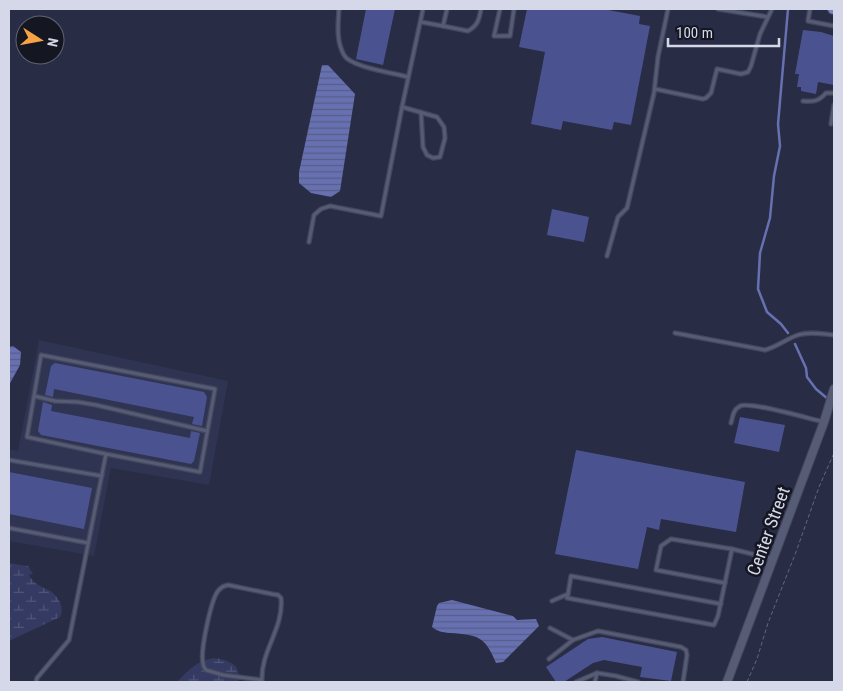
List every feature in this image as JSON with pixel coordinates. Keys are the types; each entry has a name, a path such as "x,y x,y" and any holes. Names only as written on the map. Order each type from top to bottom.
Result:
{"street":[{"name":"Center Street","path":"727,682 824,422 834,390"}],"lane":[{"path":"339,9 338,36 344,55 349,61 367,68 408,77"},
{"path":"309,242 314,215 321,208 330,206 381,216 408,77 424,9"},
{"path":"443,26 447,9"},
{"path":"421,22 468,31 476,26 480,18 481,9"},
{"path":"500,9 494,36 510,36 514,9"},
{"path":"607,256 618,217 627,208 655,89 658,57 668,9"},
{"path":"718,9 768,18"},
{"path":"655,89 703,99 711,93 716,69 741,74 748,72 760,34 772,9"},
{"path":"810,9 808,21 834,26"},
{"path":"804,101 821,99 826,93 834,94"},
{"path":"831,124 834,105"},
{"path":"402,107 437,116 444,127 445,138 440,157 433,158 426,155 423,147 421,112"},
{"path":"675,334 765,350 772,349 799,334 834,334"},
{"path":"41,355 215,388 200,472 27,437 34,396 41,355"},
{"path":"34,396 55,401 96,404 207,431"},
{"path":"731,423 734,411 743,404 824,422"},
{"path":"36,682 37,678 69,640 106,454"},
{"path":"9,460 102,476"},
{"path":"9,528 88,543"},
{"path":"725,583 656,570 661,546 671,539 732,549 773,559"},
{"path":"721,604 571,576 568,594 568,598 714,625 721,604 732,549"},
{"path":"228,585 278,595 281,598 280,616 276,631 264,657 262,681 218,674 206,670 204,667 203,653 212,602 218,591 224,586 228,585"},
{"path":"552,601 568,594"},
{"path":"550,628 573,640"},
{"path":"549,659 573,640 598,630 681,647 686,650 683,682"},
{"path":"595,682 597,673"},
{"path":"576,682 597,673 638,682"}],"path":[{"path":"748,682 819,487 834,453"}],"shaded area":[{"path":"322,65 328,65 355,94 340,191 331,197 311,193 299,183 299,172"},
{"path":"39,340 228,381 209,485 111,468 94,556 9,541 9,449 18,451"},
{"path":"13,346 21,352 20,365 9,385 9,347"},
{"path":"452,600 513,616 517,620 536,619 539,626 503,662 496,663 484,642 474,636 442,632 432,627 439,603"}],"green space":[{"path":"9,563 28,566 33,574 29,575 31,578 38,585 55,594 61,603 62,610 60,617 9,641"},
{"path":"214,658 229,662 236,667 239,676 238,682 177,682 198,664"}],"building":[{"path":"366,9 395,9 383,65 356,59"},
{"path":"527,9 603,9 640,16 639,24 650,26 631,125 614,122 612,130 563,121 561,130 531,124 545,52 519,47"},
{"path":"803,30 834,36 834,85 818,82 816,94 801,91 801,87 797,87 799,74 795,74"},
{"path":"552,209 589,217 584,242 547,235"},
{"path":"55,363 204,392 207,397 202,426 192,424 194,417 54,389 53,397 45,395 51,366"},
{"path":"43,402 52,405 51,411 190,438 191,431 200,433 194,461 191,464 41,435 38,431"},
{"path":"740,417 785,425 779,452 734,443"},
{"path":"576,450 745,482 736,532 661,519 659,530 647,527 638,569 555,554"},
{"path":"9,472 92,488 84,529 9,514"},
{"path":"602,637 677,652 671,681 640,677 642,667 604,660 593,663 564,682 556,682 546,667 588,639"}],"waterway":[{"path":"788,9 778,124 780,146 774,176 770,218 760,253 758,289 767,312 788,333"},
{"path":"795,344 806,368 807,377 816,389 834,404"}]}
